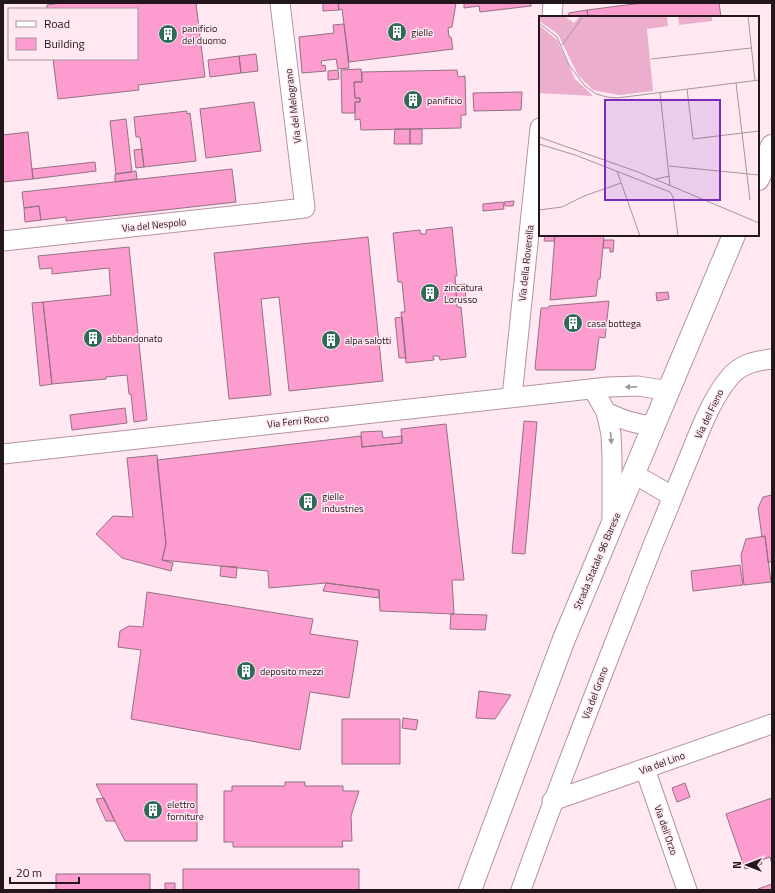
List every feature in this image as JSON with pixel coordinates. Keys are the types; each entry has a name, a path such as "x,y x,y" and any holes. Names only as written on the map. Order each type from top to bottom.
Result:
{"main road":[{"path":"759,177 772,146"},
{"name":"Strada Statale 96 Barese","path":"470,890 564,638 612,528 734,236"}],"street":[{"name":"Via del Melograno","path":"280,3 305,208"},
{"path":"552,16 553,3"},
{"name":"Via della Roverella","path":"512,398 539,138"},
{"name":"Via del Nespolo","path":"3,241 305,208"},
{"name":"Via del Fieno","path":"672,496 708,413 720,390 738,369 756,361 772,359"},
{"name":"Via Ferri Rocco","path":"3,454 608,387 638,386 669,391"},
{"path":"593,389 606,412 611,434 612,528"},
{"path":"606,412 621,420 654,426"},
{"path":"634,474 672,496"},
{"name":"Via del Grano","path":"521,890 552,801 672,496"},
{"name":"Via del Lino","path":"552,801 772,724"},
{"name":"Via dell'Orzo","path":"645,769 687,890"}],"building":[{"name":"panificio del duomo","path":"61,3 200,3 196,4 205,77 138,85 139,90 58,99 53,60 138,60 138,8 47,8 47,5"},
{"path":"323,3 338,3 339,10 323,11"},
{"name":"gielle","path":"338,3 456,3 452,27 448,28 453,49 349,62 342,9 339,10"},
{"path":"464,3 531,3 531,6 480,12 479,6 464,8"},
{"path":"642,3 719,3 721,16 588,16 587,10"},
{"path":"587,10 588,16 568,16 569,13"},
{"path":"344,24 349,68 338,69 336,59 321,61 322,66 325,65 326,71 302,73 299,37 334,33 333,25"},
{"path":"256,54 258,71 241,73 239,56"},
{"path":"239,56 241,73 210,77 208,60"},
{"path":"361,69 362,82 354,82 355,98 360,98 360,102 355,102 355,113 342,113 341,70"},
{"path":"338,70 339,79 328,80 328,71"},
{"name":"panificio","path":"457,70 458,77 465,76 466,115 461,115 461,128 361,130 360,119 355,120 355,102 360,102 360,98 355,98 354,82 362,82 362,72"},
{"path":"522,92 521,110 474,111 473,93"},
{"path":"254,102 261,151 206,158 200,109"},
{"path":"187,111 187,114 190,113 196,161 144,167 140,137 136,137 134,117"},
{"path":"126,119 132,172 116,174 110,121"},
{"path":"395,129 410,129 410,144 394,144"},
{"path":"410,129 422,129 422,144 410,144"},
{"path":"28,132 33,179 3,182 3,135"},
{"path":"142,149 144,167 136,168 134,150"},
{"path":"95,162 96,171 33,179 32,169"},
{"path":"232,169 236,202 66,221 66,217 41,220 39,206 24,208 22,192"},
{"path":"136,171 137,179 115,182 115,174"},
{"path":"514,201 513,206 505,206 504,202"},
{"path":"503,202 504,209 483,211 483,204"},
{"path":"39,206 41,220 25,222 24,208"},
{"name":"zincatura Lorusso","path":"452,227 457,276 455,276 457,307 461,307 466,357 440,360 439,356 433,356 434,360 406,363 401,312 405,312 402,282 398,282 393,233 420,230 421,234 426,234 426,230"},
{"path":"545,236 555,236 554,241 544,241"},
{"name":"casa bottega","path":"555,236 604,236 600,279 598,279 596,296 550,300"},
{"name":"alpa salotti","path":"368,237 383,381 289,391 279,297 261,299 271,395 229,399 214,253"},
{"path":"604,240 614,240 613,252 610,252 610,248 603,248"},
{"name":"abbandonato","path":"129,247 147,420 134,422 127,375 106,377 106,379 52,384 43,302 111,295 109,268 52,274 52,268 40,269 38,256"},
{"path":"465,284 466,301 457,301 455,285"},
{"path":"668,292 669,299 657,301 656,293"},
{"name":"casa bottega","path":"609,301 605,338 599,337 595,369 536,370 541,308"},
{"path":"43,302 52,384 40,386 32,303"},
{"path":"402,317 406,358 399,358 395,318"},
{"path":"125,408 127,423 72,430 70,415"},
{"path":"524,421 537,422 525,554 512,553"},
{"name":"gielle industries","path":"446,424 464,580 452,580 454,614 380,611 379,590 326,583 269,588 268,571 162,560 166,544 157,460 361,436 362,447 402,443 401,429"},
{"path":"382,431 383,438 402,436 402,443 362,447 361,432"},
{"path":"157,455 166,544 162,560 173,563 171,571 122,558 96,534 113,516 133,517 127,458"},
{"path":"772,495 772,562 768,562 765,536 762,537 758,508 763,497"},
{"path":"765,536 771,582 744,585 741,555 746,539"},
{"path":"740,565 743,585 693,591 691,571"},
{"path":"221,566 237,567 236,578 220,576"},
{"path":"326,583 379,590 379,598 323,591"},
{"name":"deposito mezzi","path":"147,592 313,619 310,634 358,641 349,698 310,692 300,750 131,719 141,650 118,647 120,631 129,626 143,627"},
{"path":"451,614 487,615 485,630 450,629"},
{"path":"479,691 511,695 495,719 476,718"},
{"path":"403,718 418,720 416,730 402,728"},
{"path":"342,719 400,719 400,764 342,764"},
{"path":"285,782 305,782 305,786 343,786 343,791 359,791 351,816 352,841 342,841 343,847 233,847 233,842 224,842 224,791 232,791 232,786 285,786"},
{"path":"685,783 690,797 677,802 672,788"},
{"name":"elettro forniture","path":"96,784 197,784 197,841 125,841"},
{"path":"104,798 115,821 106,821 96,799"},
{"path":"772,798 772,864 770,857 761,860 762,864 745,869 726,814"},
{"path":"183,869 359,869 359,890 183,890"},
{"path":"56,874 150,874 150,890 56,890"},
{"path":"165,883 175,883 175,890 165,890"},
{"path":"772,884 772,890 758,889"}],"place":[{"name":"gielle","path":"397,32"},
{"name":"panificio del duomo","path":"168,34"},
{"name":"panificio","path":"413,100"},
{"name":"zincatura Lorusso","path":"430,293"},
{"name":"casa bottega","path":"573,323"},
{"name":"abbandonato","path":"93,338"},
{"name":"alpa salotti","path":"331,340"},
{"name":"gielle industries","path":"308,502"},
{"name":"deposito mezzi","path":"246,671"},
{"name":"elettro forniture","path":"153,810"}]}
